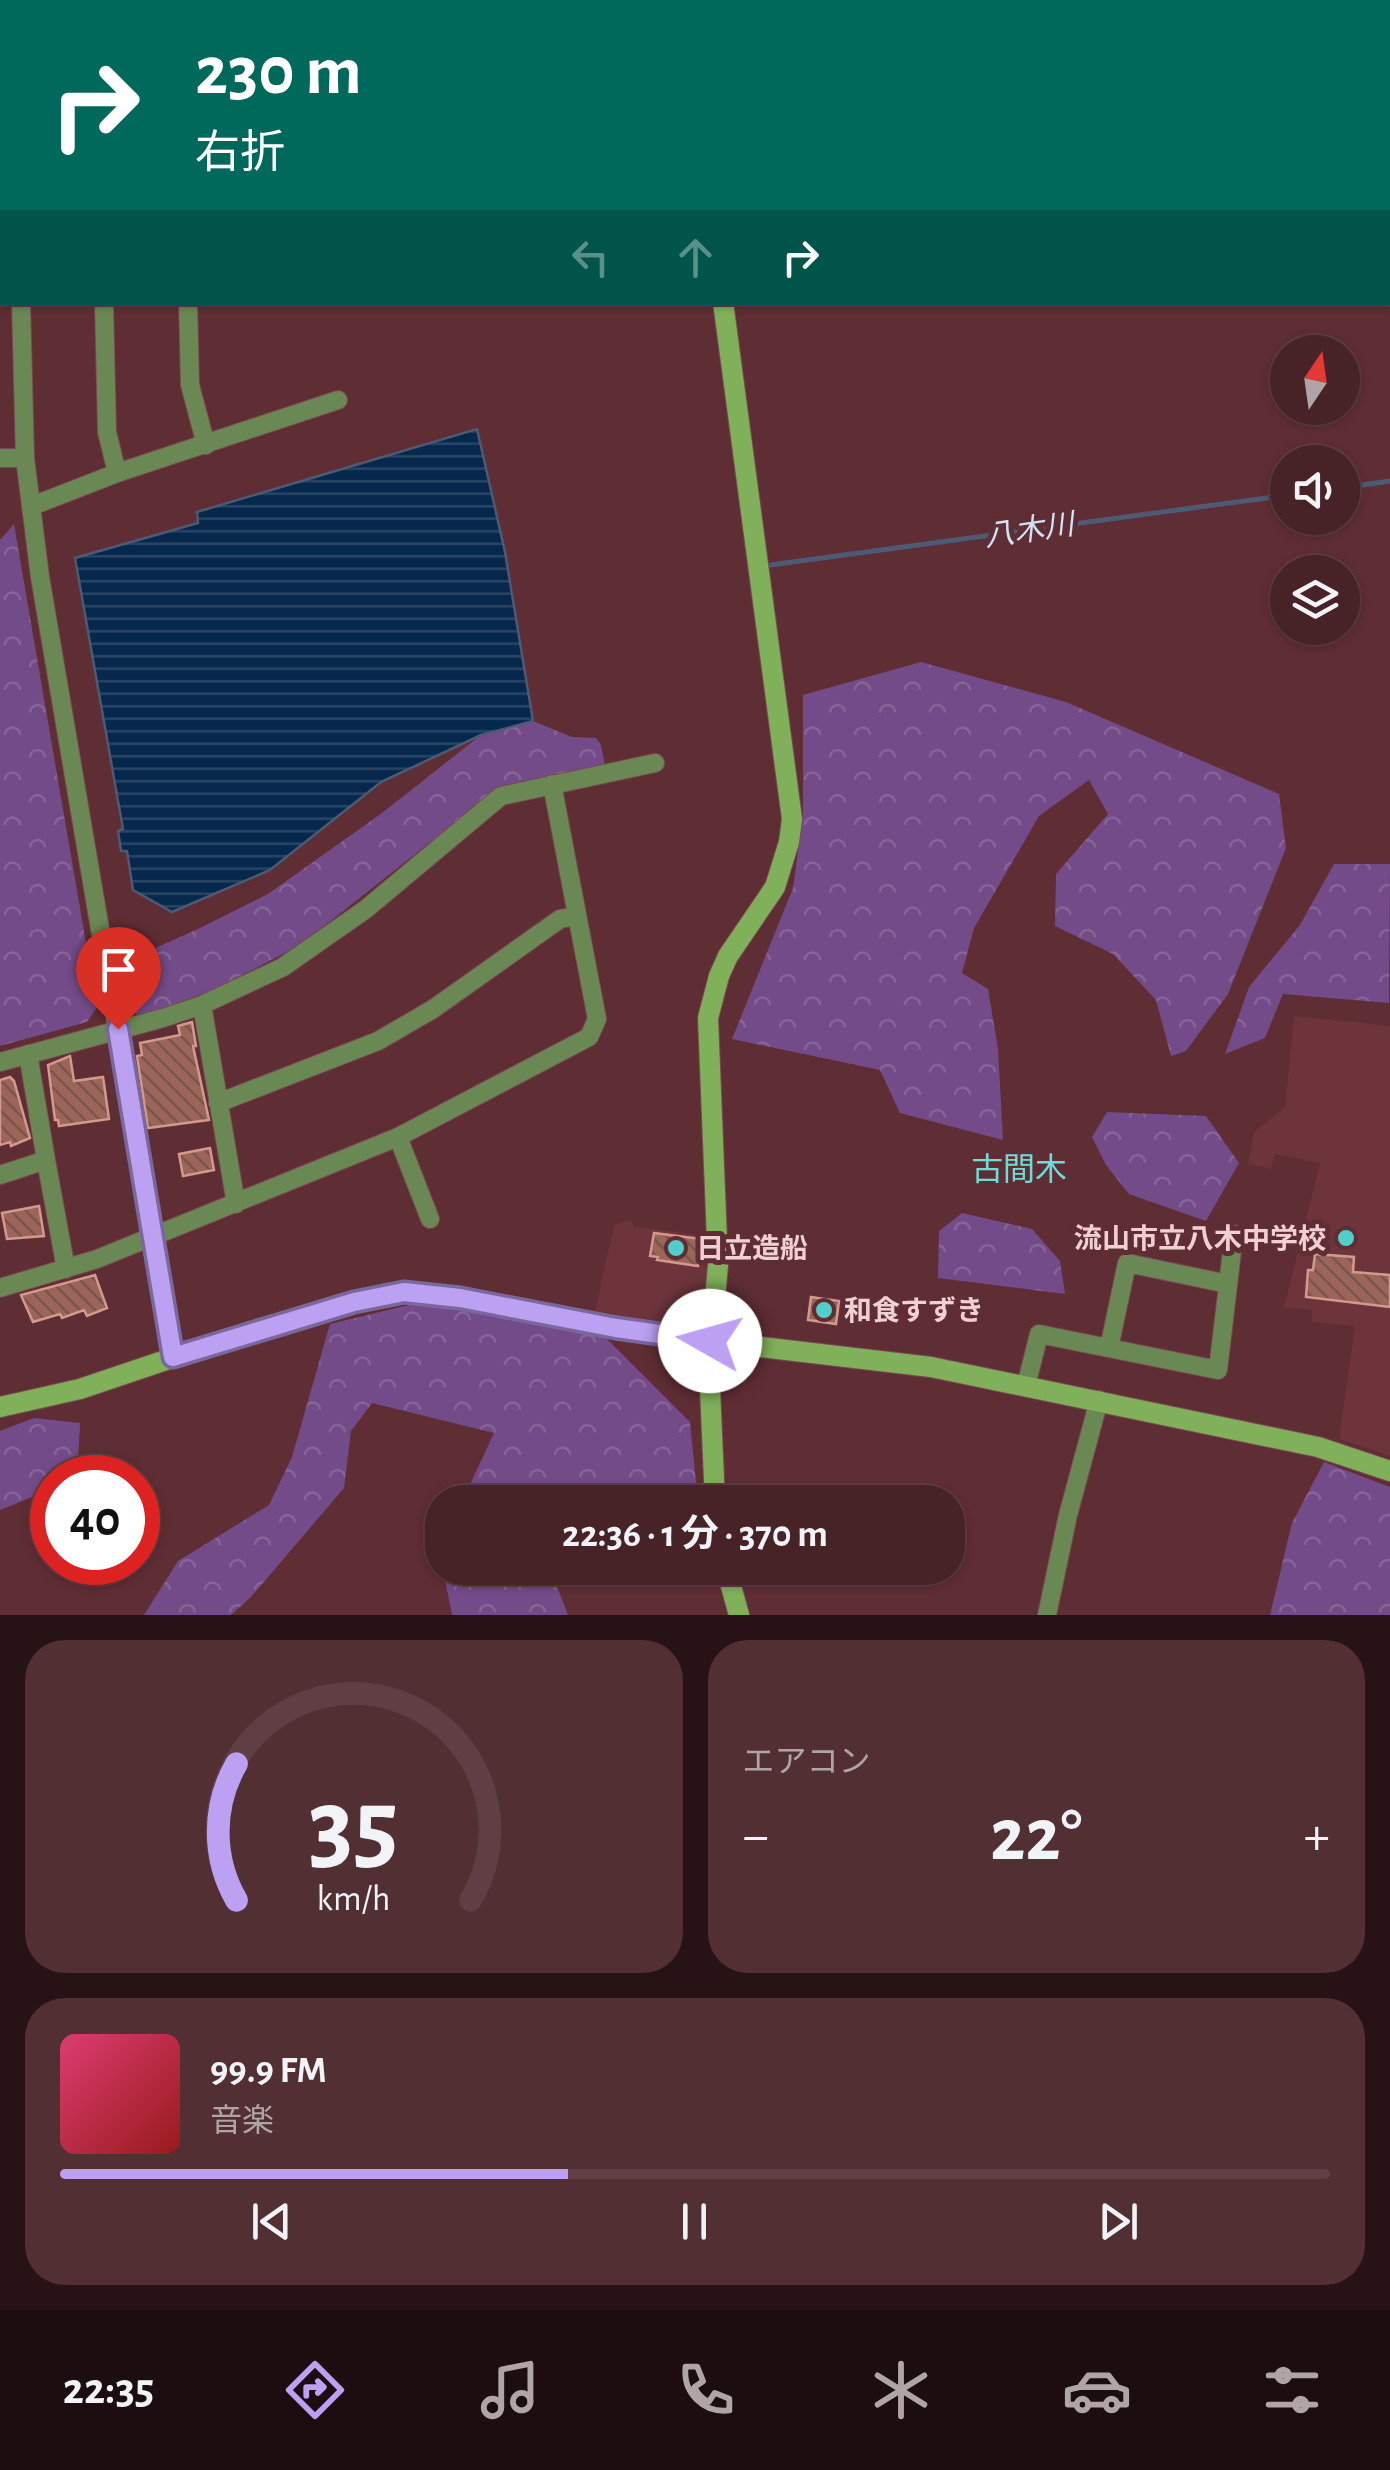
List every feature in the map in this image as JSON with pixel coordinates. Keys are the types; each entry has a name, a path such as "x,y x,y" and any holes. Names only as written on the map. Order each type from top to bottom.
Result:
{"street":[{"path":"20,305 25,458 40,577 173,1357"},
{"path":"104,305 106,432 117,474"},
{"path":"188,305 190,385 206,445"},
{"path":"714,1485 710,1341 718,1266 708,1018 728,956 782,871 792,819 723,305"},
{"path":"32,506 338,400"},
{"path":"0,458 25,458"},
{"path":"0,1062 202,1005 296,958 366,909 502,796 655,763"},
{"path":"0,1288 153,1236 398,1137 589,1037 597,1019 552,784"},
{"path":"218,1103 378,1041 434,1009 560,919 576,916"},
{"path":"202,1005 236,1204"},
{"path":"28,1054 66,1268"},
{"path":"398,1137 430,1220"},
{"path":"0,1175 46,1160"},
{"path":"1026,1386 1039,1334 1218,1370 1234,1234"},
{"path":"1110,1348 1127,1263 1228,1284"},
{"path":"0,1408 80,1389 354,1302 404,1292 460,1298 616,1328 930,1367 1318,1447 1390,1471"},
{"path":"1047,1615 1068,1515 1099,1400"},
{"path":"731,1585 739,1615"}],"shaded area":[{"name":"流山市立八木中学校","path":"1294,1016 1390,1026 1390,1456 1339,1439 1355,1326 1312,1322 1312,1310 1284,1307 1320,1163 1275,1154 1271,1169 1248,1164 1254,1132 1285,1107"},
{"path":"631,1220 635,1227 709,1236 706,1319 695,1326 662,1324 595,1311 614,1225"}],"green space":[{"path":"14,524 97,1007 87,1022 0,1046 0,540"},
{"path":"921,662 1066,702 1279,794 1286,848 1228,994 1186,1051 1171,1056 1156,1000 1113,954 1055,926 1056,874 1108,814 1089,780 1039,816 974,928 962,973 988,989 998,1049 1003,1140 900,1113 880,1070 732,1039 793,888 803,814 803,695"},
{"path":"533,721 572,737 596,738 605,765 495,791 299,946 213,990 140,1017 121,1002 114,961 135,957 268,894 382,813 481,735"},
{"path":"1334,864 1390,864 1389,1003 1283,994 1265,1038 1225,1054 1249,987 1300,925"},
{"path":"1107,1112 1206,1116 1239,1163 1206,1221 1129,1194 1106,1165 1092,1137"},
{"path":"962,1213 1032,1229 1060,1261 1065,1294 938,1278 939,1231"},
{"path":"421,1302 606,1338 690,1422 696,1485 470,1485 494,1433 372,1403 351,1431 344,1488 251,1597 231,1615 144,1615 178,1561 269,1505 292,1457 330,1324"},
{"path":"34,1418 80,1423 78,1455 30,1455 30,1498 0,1510 0,1431"},
{"path":"1324,1462 1390,1487 1390,1615 1270,1615 1292,1523"},
{"path":"446,1585 556,1585 568,1615 452,1615"}],"water":[{"path":"477,429 505,552 533,721 481,735 381,782 270,870 172,912 133,890 127,851 121,851 118,831 123,829 75,558 198,523 197,512"}],"building":[{"path":"192,1022 193,1046 209,1120 148,1128 137,1056 142,1055 140,1043 180,1035 178,1026"},
{"path":"70,1056 74,1081 103,1077 109,1119 59,1126 55,1120 48,1065"},
{"path":"10,1077 30,1138 11,1146 10,1142 0,1145 0,1080"},
{"path":"210,1148 214,1170 183,1176 179,1154"},
{"path":"39,1206 44,1236 7,1239 2,1213"},
{"name":"日立造船","path":"654,1233 702,1239 698,1266 650,1256"},
{"path":"1315,1254 1354,1257 1353,1272 1390,1275 1390,1307 1306,1297 1308,1270 1313,1270"},
{"path":"95,1275 107,1308 87,1316 84,1310 33,1322 21,1295"},
{"name":"和食すずき","path":"811,1297 839,1301 836,1324 808,1320"}],"waterway":[{"name":"八木川","path":"1360,485 1390,481"},
{"name":"八木川","path":"770,565 1270,497"}],"place":[{"name":"流山市立八木中学校","path":"1346,1238"},
{"name":"日立造船","path":"676,1248"},
{"name":"和食すずき","path":"824,1310"}],"district":[{"name":"古間木","path":"1019,1169"}],"route":[{"path":"118,1029 173,1357 354,1302 404,1292 710,1341"}]}
